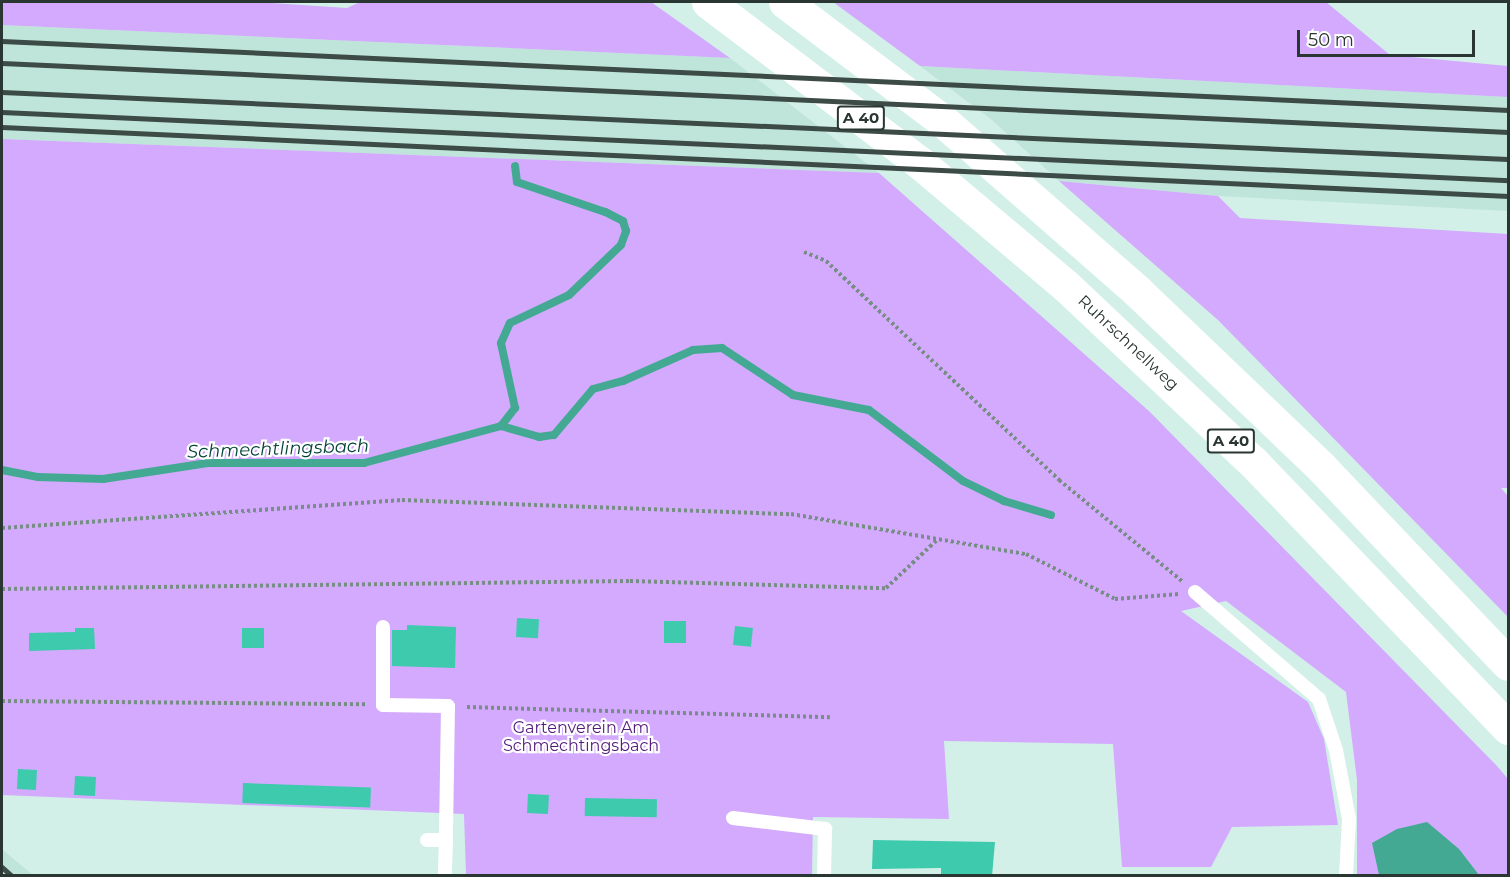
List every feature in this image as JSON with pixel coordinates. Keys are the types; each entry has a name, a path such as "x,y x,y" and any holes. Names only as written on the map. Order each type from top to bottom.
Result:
{"highway":[{"name":"Ruhrschnellweg","path":"708,2 789,60 934,175 1066,286 1174,386 1358,568 1509,728"},
{"name":"A 40","path":"785,2 870,64 1012,178 1276,423 1509,664"}],"lane":[{"path":"1195,592 1319,699 1336,750 1349,819 1346,876"},
{"path":"382,627 383,705 448,706 445,876"},
{"path":"733,818 825,829 824,876"},
{"path":"427,840 446,840"}],"path":[{"path":"804,252 826,261 1059,480 1195,592"},
{"path":"2,528 402,500 791,514 1026,554 1115,599 1195,592"},
{"path":"2,589 630,581 886,588 938,539"},
{"path":"2,700 383,705"},
{"path":"448,706 830,717"}],"shaded area":[{"path":"2,25 730,58 879,173 2,139"},
{"path":"920,66 1508,97 1508,211 1218,196 1059,181 992,120"},
{"path":"1427,822 1459,849 1479,875 1379,875 1372,843 1397,829"},
{"path":"2,849 16,861 33,875 2,875"}],"green space":[{"path":"2,2 257,2 347,8 360,2 651,2 730,58 2,25"},
{"path":"833,2 1326,2 1390,55 1508,66 1508,97 920,66"},
{"name":"Gartenverein Am Schmechtingsbach","path":"2,139 879,173 1150,412 1497,766 1508,779 1508,875 1357,875 1357,780 1346,692 1226,601 1181,611 1308,702 1324,739 1338,825 1232,827 1211,867 1122,867 1113,744 944,741 949,819 813,817 812,876 466,875 464,814 2,795"},
{"path":"1059,181 1218,196 1240,218 1508,234 1508,488 1501,488 1508,496 1508,617 1218,320"}],"building":[{"path":"517,618 539,619 538,638 516,637"},
{"path":"664,621 686,621 686,643 664,643"},
{"path":"407,625 456,627 455,668 392,666 392,630 407,630"},
{"path":"735,626 753,628 751,647 733,645"},
{"path":"75,628 94,628 95,649 29,651 29,633 75,632"},
{"path":"242,628 264,628 264,648 242,648"},
{"path":"18,769 37,770 36,790 17,789"},
{"path":"75,776 96,777 95,796 74,795"},
{"path":"243,783 371,787 370,807 242,803"},
{"path":"528,794 549,795 548,814 527,813"},
{"path":"585,798 657,799 657,817 585,816"},
{"path":"873,840 995,842 992,876 941,876 941,868 872,869"}],"waterway":[{"path":"501,426 515,408 501,343 510,323 569,295 621,245 626,231 623,221 605,212 517,182 515,166"},
{"name":"Schmechtlingsbach","path":"2,470 38,477 103,479 208,463 364,463 501,426 539,437 554,435 593,389 623,381 693,350 722,348 793,395 869,410 963,481 1004,501 1051,515"}],"railway":[{"path":"2,41 1508,110"},
{"path":"2,63 1508,132"},
{"path":"2,92 1508,159"},
{"path":"2,112 1508,180"},
{"path":"2,127 1508,196"},
{"path":"2,867 12,876"}]}
